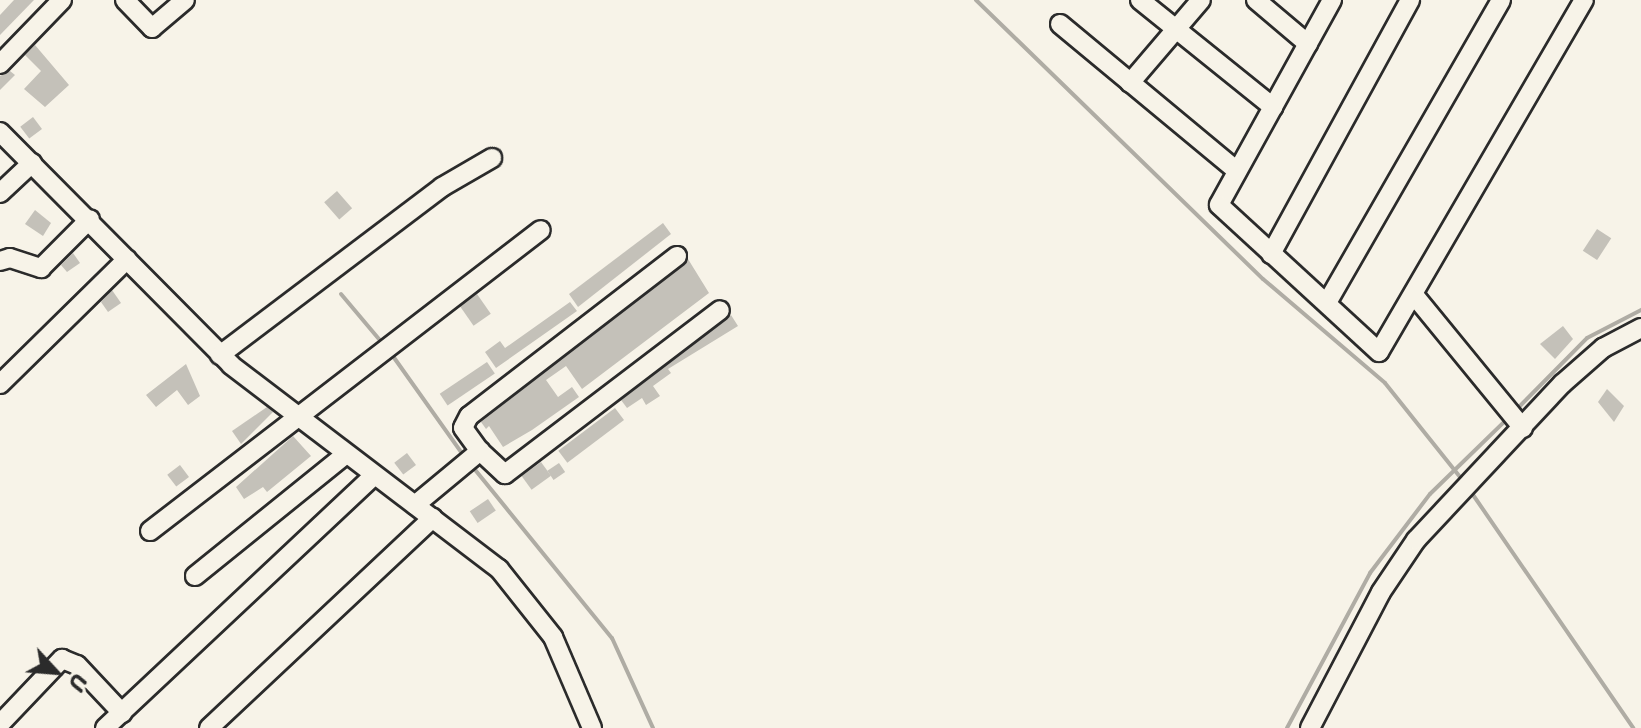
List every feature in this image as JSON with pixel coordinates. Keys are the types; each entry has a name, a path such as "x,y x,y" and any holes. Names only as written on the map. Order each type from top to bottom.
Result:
{"street":[{"path":"0,64 62,0"},
{"path":"125,0 152,28 185,0"},
{"path":"1140,0 1273,107"},
{"path":"1130,83 1201,0"},
{"path":"1256,0 1308,44"},
{"path":"1332,0 1219,205 1271,254 1328,301 1379,352 1584,0"},
{"path":"1271,254 1410,0"},
{"path":"1328,301 1501,0"},
{"path":"1060,24 1237,171"},
{"path":"0,132 90,219 220,355 345,455 499,569 527,601 573,675 592,728"},
{"path":"220,355 442,187 492,158"},
{"path":"0,193 32,163"},
{"path":"0,261 10,258 41,268 90,219"},
{"path":"150,531 541,230"},
{"path":"677,256 469,416 463,428 480,451 505,474 720,310"},
{"path":"0,384 127,259"},
{"path":"1414,295 1523,428"},
{"path":"1310,728 1398,563 1465,484 1584,363 1641,328"},
{"path":"415,505 480,451"},
{"path":"195,576 345,455"},
{"path":"105,728 373,476"},
{"path":"209,728 433,518"},
{"path":"0,724 62,659 73,661 122,713"}],"building":[{"path":"14,0 34,0 0,35 0,15"},
{"path":"35,45 69,85 45,107 24,89 41,71 25,55"},
{"path":"10,71 15,75 0,90 0,76"},
{"path":"33,117 42,129 29,139 20,127"},
{"path":"337,191 352,208 339,220 324,202"},
{"path":"35,210 51,223 43,236 25,224"},
{"path":"663,223 671,234 578,307 569,294"},
{"path":"1597,229 1611,238 1597,260 1583,251"},
{"path":"73,253 80,263 67,272 61,265"},
{"path":"688,259 709,293 582,389 566,366 546,380 558,397 572,387 579,397 532,430 503,447 489,426 486,429 481,422"},
{"path":"112,290 121,303 108,312 101,302"},
{"path":"477,294 491,314 474,326 460,306"},
{"path":"570,302 577,311 496,368 485,352 500,341 505,348"},
{"path":"731,315 738,326 668,369 671,373 653,386 660,396 646,405 642,398 627,408 621,400"},
{"path":"1563,326 1573,339 1555,359 1540,344"},
{"path":"487,362 495,374 448,405 440,394"},
{"path":"186,364 200,396 188,405 177,390 156,407 146,395"},
{"path":"1607,389 1624,406 1614,422 1598,402"},
{"path":"267,407 273,412 241,444 232,431"},
{"path":"615,408 624,420 567,463 558,451"},
{"path":"293,436 311,456 267,492 263,487 244,499 236,487"},
{"path":"407,453 416,465 403,475 394,463"},
{"path":"541,462 551,476 532,490 522,476"},
{"path":"559,463 565,472 554,480 547,471"},
{"path":"180,465 189,477 176,487 167,475"},
{"path":"488,499 496,511 478,523 470,511"}],"waterway":[{"path":"976,0 1263,279 1385,383 1464,482"},
{"path":"341,294 384,345"},
{"path":"1516,410 1587,338 1641,310"},
{"path":"390,352 464,456"},
{"path":"1287,728 1370,573 1430,494 1507,419"},
{"path":"472,466 612,638 653,728"},
{"path":"1469,489 1633,728"}]}
